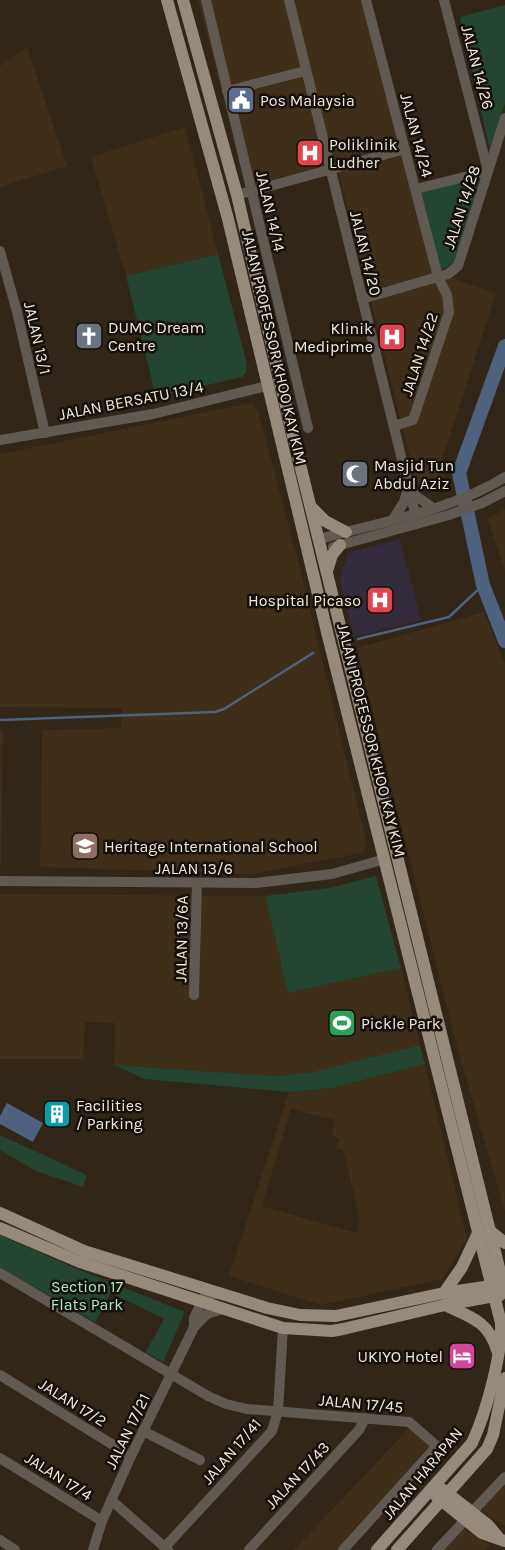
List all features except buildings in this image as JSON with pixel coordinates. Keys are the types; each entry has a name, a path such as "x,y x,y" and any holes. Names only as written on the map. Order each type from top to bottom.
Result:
{"main road":[{"name":"JALAN PROFESSOR KHOO KAY KIM","path":"167,0 226,212 296,506 385,860 484,1232 501,1289"},
{"name":"JALAN PROFESSOR KHOO KAY KIM","path":"184,0 237,196 484,1232"},
{"path":"296,506 308,536 319,545 315,582"},
{"path":"312,508 325,521 346,532"},
{"path":"327,571 332,555 340,545"},
{"path":"0,1212 84,1251 283,1312 336,1316 501,1289"},
{"path":"0,1228 80,1262 283,1328 332,1331 445,1299 484,1232 505,1243"},
{"name":"JALAN HARAPAN","path":"377,1550 472,1443 478,1431 498,1354 501,1323 501,1289"},
{"path":"445,1299 492,1333 498,1354"},
{"name":"JALAN HARAPAN","path":"396,1550 488,1448 493,1435 505,1378"},
{"path":"433,1488 468,1517 488,1525 502,1539"}],"street":[{"name":"JALAN 14/14","path":"206,0 308,428"},
{"name":"JALAN 14/20","path":"289,0 415,512"},
{"name":"JALAN 14/24","path":"366,0 438,277"},
{"name":"JALAN 14/26","path":"444,0 488,170"},
{"path":"227,91 305,71"},
{"name":"JALAN 14/28","path":"362,299 448,274 458,266 505,118"},
{"path":"237,196 406,149"},
{"path":"416,189 488,170"},
{"name":"JALAN 13/1","path":"0,251 17,312 45,433"},
{"name":"JALAN 14/22","path":"394,426 413,420 445,328 449,312 447,294 438,277"},
{"name":"JALAN BERSATU 13/4","path":"0,440 153,414 281,382"},
{"path":"319,545 346,532 415,512 421,516 433,513 449,514 481,498 505,477"},
{"path":"409,487 433,513"},
{"path":"394,518 404,502 409,487"},
{"path":"319,545 340,545 404,527 433,513 448,503 481,498 505,491"},
{"path":"404,527 415,512"},
{"name":"JALAN 13/6","path":"0,881 197,883 291,880 332,874 385,860"},
{"name":"JALAN 13/6A","path":"194,995 197,883"},
{"name":"JALAN 17/45","path":"0,1273 172,1375 226,1404 247,1409 409,1422 437,1446 343,1550"},
{"path":"201,1301 204,1295 224,1295"},
{"name":"JALAN 17/21","path":"194,1327 194,1318 201,1301"},
{"name":"JALAN 17/21","path":"93,1550 111,1500 194,1327 207,1314 222,1309"},
{"name":"JALAN 17/41","path":"166,1549 272,1431 278,1411 283,1328"},
{"name":"JALAN 17/2","path":"0,1375 131,1456"},
{"name":"JALAN 17/43","path":"249,1550 359,1430 365,1418"},
{"path":"143,1431 200,1460"},
{"name":"JALAN 17/4","path":"0,1458 102,1521"},
{"path":"437,1550 505,1477"},
{"path":"111,1500 166,1549"},
{"path":"0,1540 16,1550"}],"shaded area":[{"path":"198,0 363,0 433,272 496,293 442,460 445,480 417,484 336,163 246,186"},
{"path":"27,47 67,166 0,187 0,66"},
{"path":"185,127 218,254 126,276 91,157"},
{"path":"251,403 258,411 300,568 367,845 362,853 251,874 40,867 42,730 121,728 122,708 0,707 0,454"},
{"path":"505,509 505,570 488,519"},
{"name":"Hospital Picaso","path":"400,539 421,620 354,637 340,579 348,553"},
{"path":"484,612 505,664 505,1211 457,1047 357,648"},
{"path":"0,731 3,731 1,867 0,867"},
{"path":"0,894 265,896 288,993 401,968 420,1045 312,1072 276,1076 114,1065 115,1023 85,1022 83,1059 0,1059"},
{"path":"425,1064 467,1239 442,1279 321,1305 229,1276 289,1092 332,1088","holes":["291,1109 334,1120 332,1136 339,1139 336,1148 343,1150 360,1219 356,1233 262,1206"]},
{"path":"409,1428 431,1447 337,1550 294,1550"},
{"path":"505,1484 505,1526 480,1510"},
{"path":"463,1528 490,1545 485,1550 443,1550"}],"green space":[{"path":"505,5 505,103 490,150 460,17"},
{"path":"480,177 456,263 440,270 420,192"},
{"path":"218,254 247,364 246,373 242,377 156,397 126,276"},
{"path":"376,876 401,968 288,993 265,896 329,888"},
{"path":"420,1045 425,1064 332,1088 289,1092 145,1079 114,1065 276,1076 312,1072"},
{"path":"0,1135 87,1175 83,1187 36,1171 0,1150"},
{"name":"Section 17 Flats Park","path":"0,1235 77,1269 185,1312 163,1362 146,1352 164,1319 111,1293 95,1322 0,1267"}],"water":[{"path":"7,1103 43,1123 33,1142 0,1124 0,1116"}],"waterway":[{"path":"505,346 459,473 483,585 505,641"},
{"path":"358,639 449,617 483,585"},
{"path":"0,720 215,712 224,709 313,653"}],"place":[{"name":"Pos Malaysia","path":"241,100"},
{"name":"Poliklinik Ludher","path":"310,153"},
{"name":"DUMC Dream Centre","path":"89,336"},
{"name":"Klinik Mediprime","path":"392,337"},
{"name":"Masjid Tun Abdul Aziz","path":"355,474"},
{"name":"Hospital Picaso","path":"380,600"},
{"name":"Heritage International School","path":"85,846"},
{"name":"Pickle Park","path":"342,1023"},
{"name":"Facilities / Parking","path":"57,1114"},
{"name":"UKIYO Hotel","path":"462,1356"}]}
